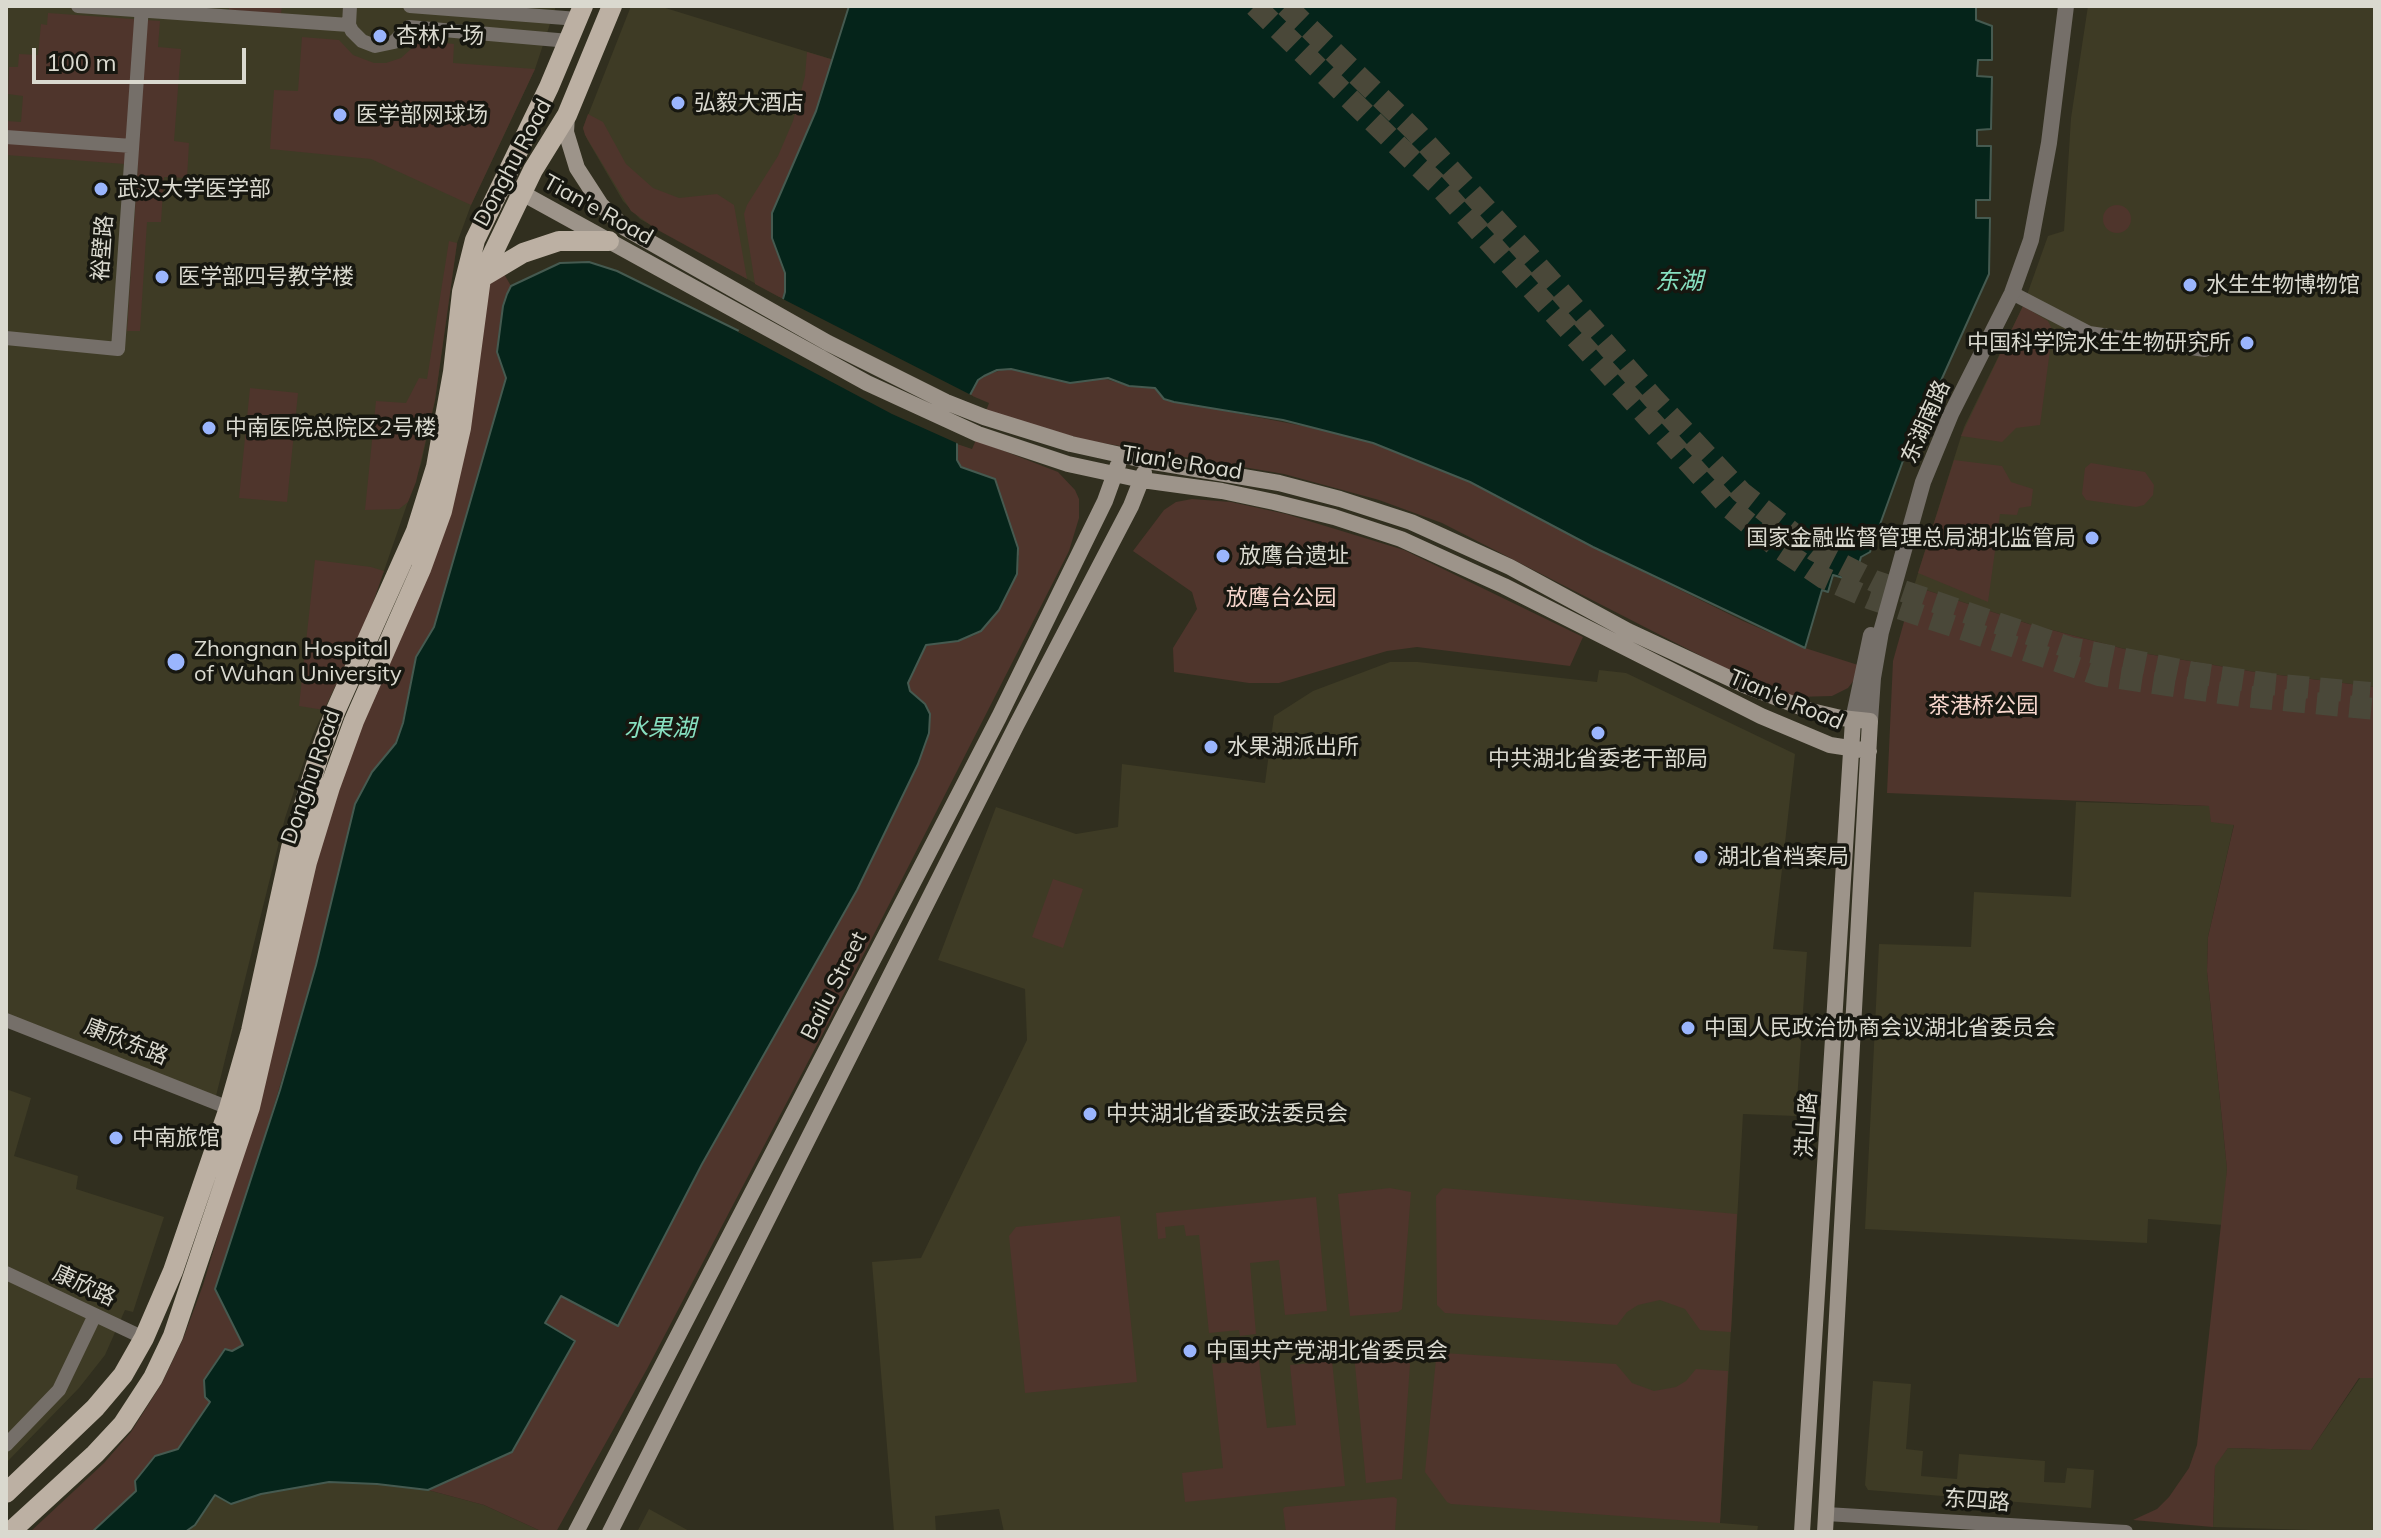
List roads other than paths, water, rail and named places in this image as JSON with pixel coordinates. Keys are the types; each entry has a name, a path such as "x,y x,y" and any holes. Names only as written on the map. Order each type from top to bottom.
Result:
{"main road":[{"name":"Donghu Road","path":"10,1532 123,1424 153,1378 173,1336 250,1107 307,862 326,799 354,721 421,569 442,511 461,428 481,278 521,193 567,115 612,6"},
{"name":"Donghu Road","path":"6,1493 123,1375 144,1338 173,1271 229,1108 251,1031 291,848 319,755 335,712 416,531 436,467 468,260 581,12"},
{"name":"Tian'e Road","path":"567,115 566,132 577,168 610,216 750,310 900,400 978,434 1040,456 1115,475 1274,502 1401,539 1504,586 1761,716 1813,739 1869,751"},
{"name":"Tian'e Road","path":"502,182 609,241 750,310 984,417 1121,456 1279,483 1411,522 1510,567 1628,631 1744,685 1811,711 1870,721"},
{"path":"481,278 523,253 559,241 609,241"},
{"name":"Bailu Street","path":"576,1532 999,717 1105,501 1121,456"},
{"name":"Bailu Street","path":"610,1532 1142,480 1148,461"},
{"name":"洪山路","path":"1802,1532 1853,720"},
{"name":"洪山路","path":"1825,1532 1870,721"}],"street":[{"path":"78,6 142,8 349,25"},
{"path":"350,6 349,25 362,41 380,46 394,42 409,27 569,41"},
{"path":"410,6 581,12"},
{"name":"东湖南路","path":"1870,721 1881,632 1923,482 1951,414 2012,293 2036,221 2066,6"},
{"name":"裕壁路","path":"6,338 118,349 142,8"},
{"path":"6,137 132,146"},
{"path":"2012,293 2089,333 2205,350"},
{"path":"1853,720 1864,656 1898,548 1923,482"},
{"name":"康欣东路","path":"6,1020 229,1108"},
{"name":"康欣路","path":"6,1273 144,1338"},
{"path":"6,1445 59,1390 95,1315"},
{"name":"东四路","path":"1826,1514 2126,1532"}],"water":[{"path":"849,6 1976,6 1976,20 1992,26 1992,60 1978,60 1977,76 1992,77 1991,129 1977,130 1977,146 1991,146 1990,200 1976,200 1976,218 1990,218 1989,274 1930,405 1921,411 1870,552 1861,557 1854,581 1833,575 1828,592 1822,590 1805,648 1593,547 1470,482 1373,443 1283,420 1174,402 1164,399 1155,388 1129,386 1108,378 1070,383 1011,369 997,370 984,376 978,380 970,395 957,444 957,460 961,467 995,479 1018,548 1017,574 999,610 981,631 958,641 926,645 908,683 910,691 925,704 930,714 929,733 918,764 857,890 702,1164 618,1326 561,1296 545,1323 575,1341 512,1452 428,1490 329,1482 261,1494 231,1504 215,1495 195,1525 185,1532 92,1532 136,1491 135,1481 155,1456 178,1449 210,1402 205,1397 204,1380 225,1349 232,1351 243,1345 215,1289 280,1090 316,965 355,804 372,772 396,743 416,657 434,627 506,378 497,352 507,294 511,286 560,263 589,262 617,271 747,335 783,299 785,273 772,238 772,213 816,111"}],"tunnel":[{"path":"1255,6 1437,184 1729,507 1776,546 1824,578 1869,598 2099,675 2242,696 2375,709"},
{"path":"1286,6 1414,130 1741,492 1814,550 1874,581 2070,648 2195,673 2270,684 2370,693"}],"place":[{"name":"杏林广场","path":"380,36"},
{"name":"弘毅大酒店","path":"678,103"},
{"name":"医学部网球场","path":"340,115"},
{"name":"武汉大学医学部","path":"101,189"},
{"name":"医学部四号教学楼","path":"162,277"},
{"name":"水生生物博物馆","path":"2190,285"},
{"name":"中国科学院水生生物研究所","path":"2247,343"},
{"name":"中南医院总院区2号楼","path":"209,428"},
{"name":"国家金融监督管理总局湖北监管局","path":"2092,538"},
{"name":"放鹰台遗址","path":"1223,556"},
{"name":"Zhongnan Hospital of Wuhan University","path":"176,662"},
{"name":"中共湖北省委老干部局","path":"1598,733"},
{"name":"水果湖派出所","path":"1211,747"},
{"name":"湖北省档案局","path":"1701,857"},
{"name":"中国人民政治协商会议湖北省委员会","path":"1688,1028"},
{"name":"中共湖北省委政法委员会","path":"1090,1114"},
{"name":"中南旅馆","path":"116,1138"},
{"name":"中国共产党湖北省委员会","path":"1190,1351"}],"water label":[{"name":"东湖","path":"1679,282"},
{"name":"水果湖","path":"660,729"}],"park label":[{"name":"放鹰台公园","path":"1281,598"},
{"name":"茶港桥公园","path":"1983,706"}]}
